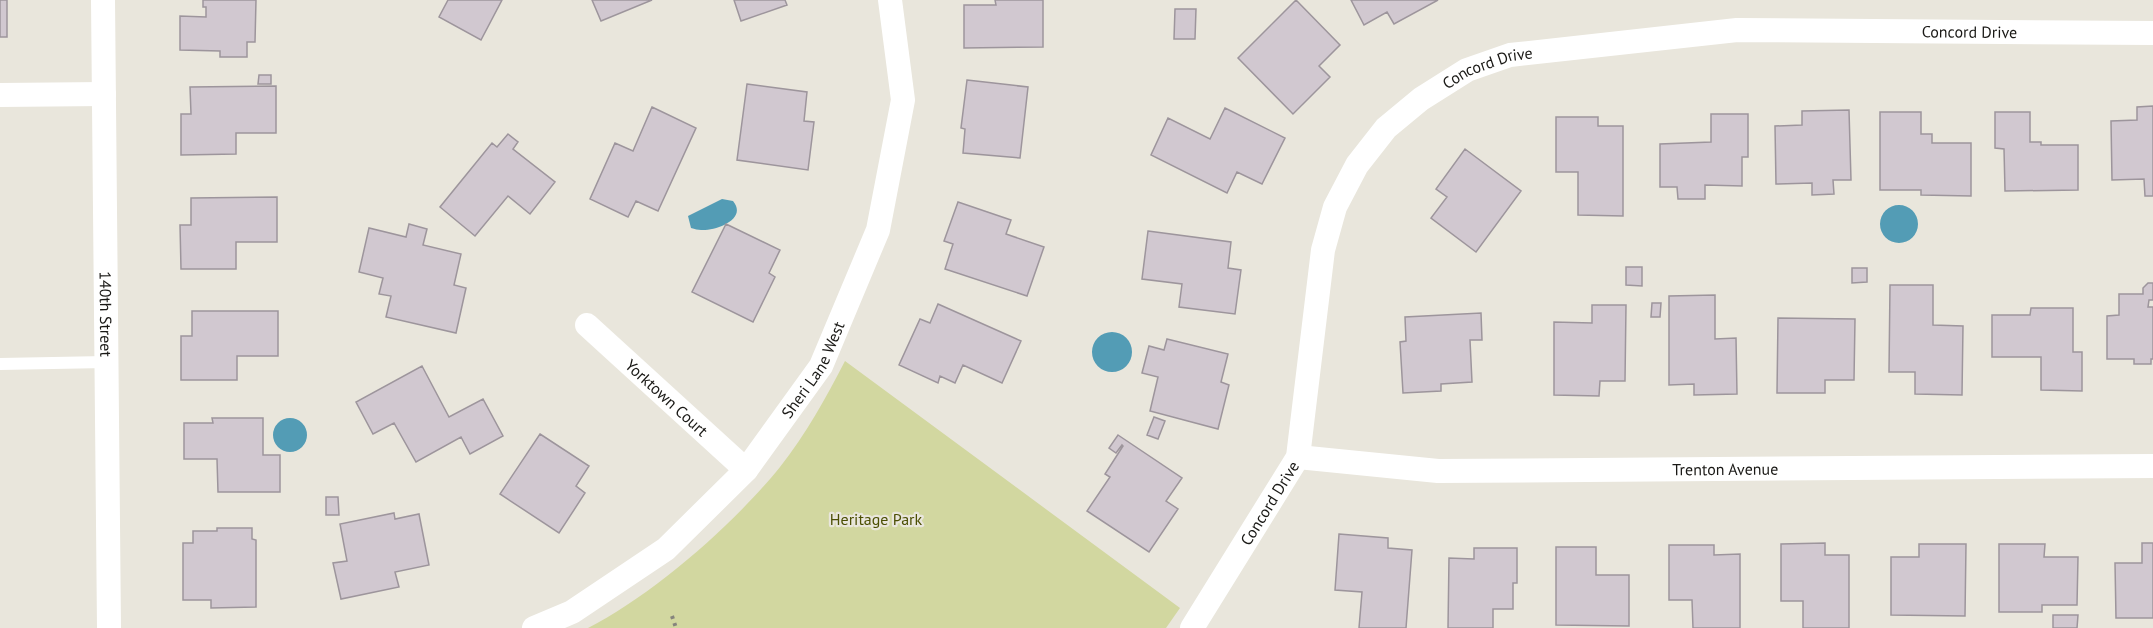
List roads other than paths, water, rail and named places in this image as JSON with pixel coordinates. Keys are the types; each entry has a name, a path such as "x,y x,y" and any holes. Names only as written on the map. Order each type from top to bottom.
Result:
{"street":[{"name":"140th Street","path":"103,0 109,628"},
{"name":"Sheri Lane West","path":"534,628 572,612 666,549 746,470 821,366 878,230 903,100 890,0"},
{"name":"Concord Drive","path":"1192,628 1298,457 1323,250 1335,207 1357,165 1386,128 1421,99 1467,70 1510,54 1737,30 2153,33"},
{"path":"0,94 104,94"},
{"name":"Yorktown Court","path":"587,325 746,470"},
{"name":"Trenton Avenue","path":"1298,457 1438,471 2153,466"}],"lane":[{"path":"0,364 106,362"}],"water":[{"path":"722,199 733,201 737,207 736,213 728,223 707,230 691,228 688,216"},
{"path":"1899,205 1912,211 1918,224 1912,237 1899,243 1886,237 1880,224 1886,211"},
{"path":"1112,332 1126,338 1132,352 1126,366 1112,372 1098,366 1092,352 1098,338"},
{"path":"290,418 302,423 307,435 302,447 290,452 278,447 273,435 278,423"}],"park label":[{"name":"Heritage Park","path":"876,519"}]}
